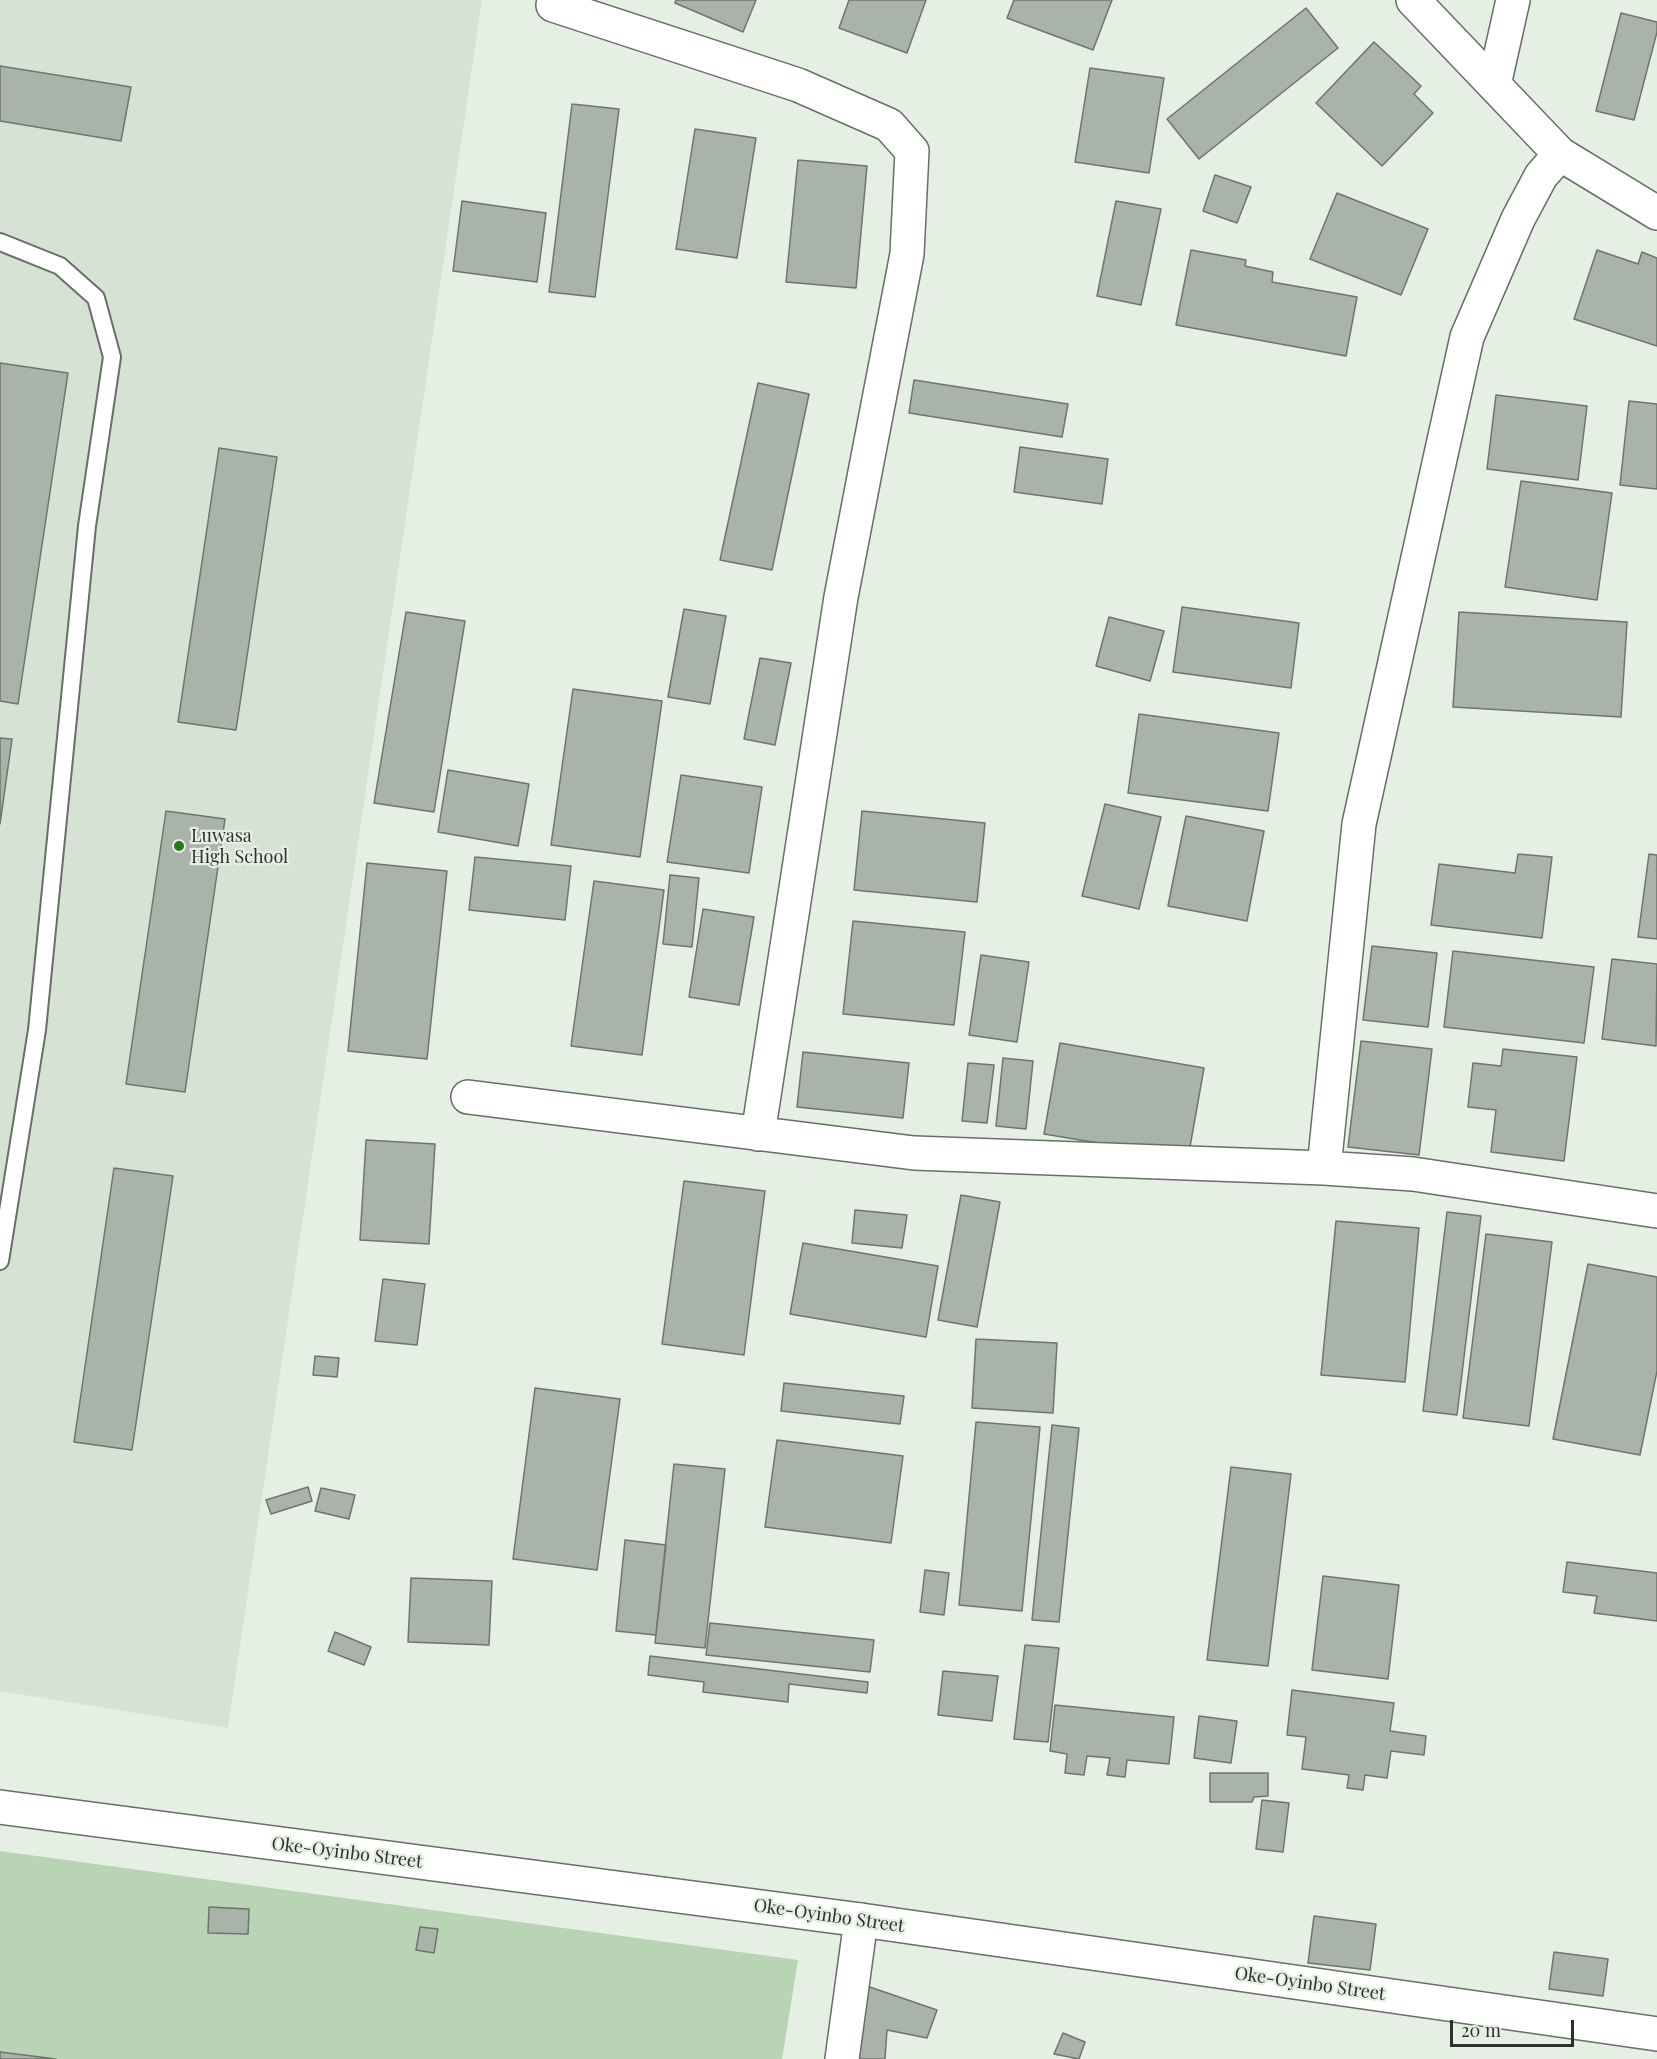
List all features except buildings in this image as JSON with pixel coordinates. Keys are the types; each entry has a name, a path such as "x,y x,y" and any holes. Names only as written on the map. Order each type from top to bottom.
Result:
{"street":[{"path":"1413,0 1560,154 1657,213"},
{"path":"1494,85 1513,0"},
{"path":"553,5 798,86 889,125 912,152 907,254 841,597 758,1134"},
{"path":"1324,1168 1359,824 1467,337 1518,219 1541,176 1560,154"},
{"path":"468,1097 914,1153 1324,1168 1413,1174 1657,1211"},
{"name":"Oke-Oyinbo Street","path":"0,1807 861,1920 1657,2034"},
{"path":"842,2059 861,1920"}],"lane":[{"path":"0,242 60,266 96,298 112,357 87,526 37,1030 0,1261"}],"shaded area":[{"name":"Luwasa High School","path":"0,0 482,0 228,1728 0,1691"}],"green space":[{"path":"0,1851 798,1960 782,2059 0,2059"}],"place":[{"name":"Luwasa High School","path":"179,846"}]}
